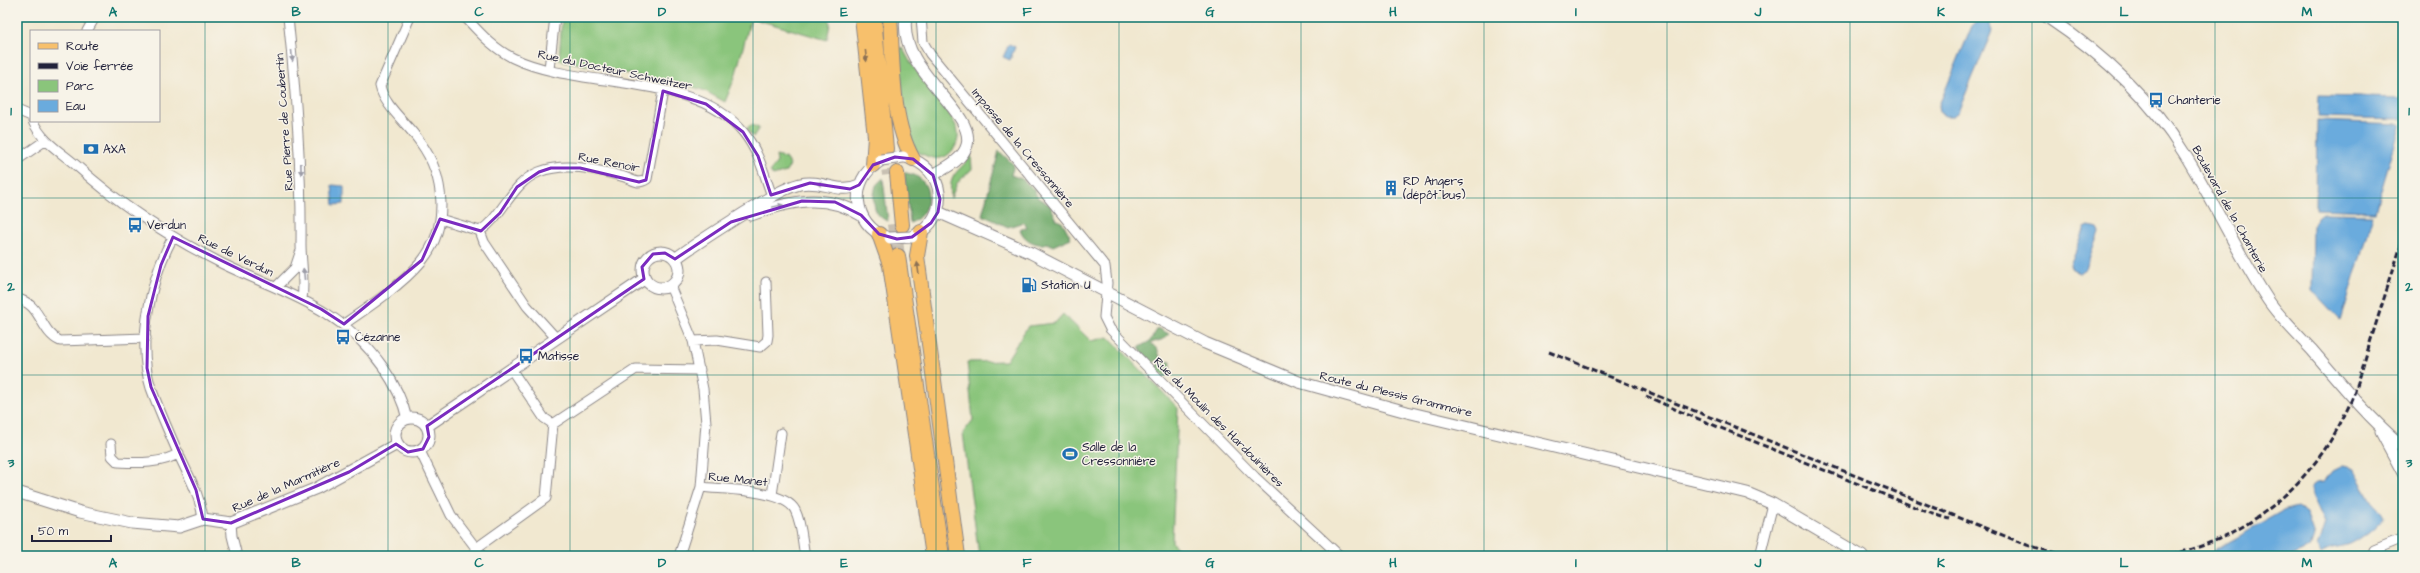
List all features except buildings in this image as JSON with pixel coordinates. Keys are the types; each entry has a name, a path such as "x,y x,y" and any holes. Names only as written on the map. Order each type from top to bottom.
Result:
{"main road":[{"path":"862,17 875,137 892,156"},
{"path":"874,17 892,156"},
{"path":"881,17 892,156"},
{"path":"890,17 902,135 892,156"},
{"path":"893,174 898,224"},
{"path":"917,235 917,256 958,556"},
{"path":"884,236 890,265 933,556"},
{"path":"942,556 902,256 951,556"}],"street":[{"path":"88,30 95,17"},
{"name":"Rue Pierre de Coubertin","path":"288,17 299,126 302,206 301,250 304,282 302,299"},
{"path":"344,324 406,276 422,260 429,249 440,219 441,188 430,158 411,129 386,102 381,90 382,77 410,17"},
{"name":"Rue du Docteur Schweitzer","path":"465,17 497,49 527,64 692,98 720,112 743,132 758,156 772,196"},
{"path":"549,69 555,17"},
{"path":"906,17 908,44 917,65 952,106 962,123 967,136 967,145 962,153 954,161 933,175"},
{"name":"Impasse de la Cressonnière","path":"921,17 923,42 930,54 1105,266 1106,293"},
{"name":"Boulevard de la Chanterie","path":"2047,17 2084,41 2127,82 2158,116 2184,153 2241,258 2269,302 2378,426 2403,447"},
{"name":"Rue Renoir","path":"480,231 500,213 517,187 539,172 551,168 572,167 621,176 638,182 647,179 663,91"},
{"path":"17,110 30,116"},
{"name":"Rue de Verdun","path":"34,122 46,140 102,188 173,237 222,264 279,288"},
{"path":"17,160 46,140"},
{"path":"892,156 924,165 933,175 938,186 940,199 938,212 931,223 917,235 884,236 868,226 861,215 858,200 859,185 865,174 892,156"},
{"path":"675,259 705,236 731,222 772,196 800,184 824,184 842,190 859,185"},
{"path":"731,222 773,207 802,201 835,202 861,215"},
{"name":"Route du Plessis Grammoire","path":"938,212 1032,253 1106,293 1261,368 1331,392 1747,493 1773,504 1862,556"},
{"path":"440,219 480,231 484,242 527,306 556,338"},
{"path":"173,237 160,265 153,290 146,338 147,368 151,387 196,490 203,519"},
{"name":"Rue Pierre de Coubertin","path":"279,288 295,268 301,250"},
{"path":"665,253 675,259 679,273 670,286 658,289 653,287 644,279 642,267 645,261 653,254 665,253"},
{"path":"427,426 644,279"},
{"path":"693,341 717,340 760,347 767,340 768,335 766,282"},
{"path":"670,286 693,341 700,370 706,423 701,487 679,556"},
{"path":"279,288 302,299 344,324 374,354 400,396 407,419"},
{"name":"Rue du Moulin des Hardouinières","path":"1106,293 1104,317 1110,329 1255,477 1340,556"},
{"path":"17,299 30,304 52,336 60,341 146,338"},
{"path":"511,369 544,418 553,424"},
{"path":"553,424 636,369 700,370"},
{"path":"407,419 420,420 427,426 428,441 420,451 408,452 397,444 395,436 397,427 407,419"},
{"path":"420,451 444,503 478,553 539,506 546,498 553,424"},
{"name":"Boulevard de la Chanterie","path":"2378,426 2403,474"},
{"name":"Rue Manet","path":"772,495 781,433"},
{"path":"111,444 112,456 118,462 160,461 172,458 179,453"},
{"name":"Rue de la Marmitière","path":"17,492 80,512 132,523 179,527 203,519 232,523 317,488 397,444"},
{"name":"Rue Manet","path":"701,487 772,495 785,501 794,508 799,520 805,556"},
{"path":"1760,556 1773,504"},
{"path":"232,523 232,536 237,556"},
{"path":"2374,550 2403,538"}],"highlighted area":[{"path":"663,91 706,104 743,132 758,156 771,195 810,183 850,189 859,185 873,165 895,157 913,159 933,175 940,199 938,212 931,223 912,237 897,239 879,234 861,215 835,202 802,201 731,222 675,259 665,253 653,254 642,267 644,279 427,426 429,437 423,449 408,452 396,444 349,472 260,512 231,523 203,519 196,490 151,387 147,368 148,316 161,265 173,237 321,309 344,324 422,260 440,219 481,231 500,213 517,187 539,172 551,168 580,168 639,182 646,180"}],"green space":[{"path":"562,17 829,17 830,24 827,40 751,18 735,77 725,102 705,91 690,86 559,60"},
{"path":"898,48 903,49 916,70 952,118 957,128 958,138 956,145 950,153 942,158 933,158 916,151 906,125"},
{"path":"752,125 759,128 753,137 746,129"},
{"path":"999,151 1014,165 1011,175 1022,179 1033,189 1038,198 1050,205 1057,220 1063,223 1071,238 1053,246 1047,243 1039,244 1031,242 1024,236 1020,229 1027,228 1024,222 1008,227 982,215"},
{"path":"971,155 972,169 957,183 951,198 951,183 953,178"},
{"path":"776,156 785,158 790,165 786,172 773,176 770,171 777,162"},
{"path":"904,172 915,175 922,181 928,194 926,208 917,219 910,223"},
{"path":"883,178 888,221 879,215 874,206 876,185"},
{"name":"Salle de la Cressonnière","path":"1063,314 1091,341 1109,337 1178,408 1172,542 1178,549 1177,556 979,556 963,433 973,420 967,362 1006,361 1028,326 1055,323"},
{"path":"1158,328 1169,334 1164,339 1151,343 1158,350 1161,361 1171,362 1169,374 1166,376 1156,373 1155,368 1159,362 1157,360 1153,364 1148,362 1139,347 1150,341"}],"water":[{"path":"1980,18 1988,21 1992,31 1958,112 1953,116 1945,116 1940,113 1939,105 1972,26"},
{"path":"1009,44 1015,47 1010,60 1003,57"},
{"path":"2319,96 2403,98 2402,119 2318,117"},
{"path":"2317,121 2401,124 2375,211 2316,209"},
{"path":"332,185 344,186 344,204 334,205"},
{"path":"2322,213 2373,214 2341,321 2312,290 2313,226 2317,217"},
{"path":"2089,226 2097,228 2099,232 2086,268 2079,273 2072,270 2070,265 2085,228"},
{"path":"2342,466 2353,470 2357,474 2371,500 2384,517 2368,532 2354,542 2332,548 2321,554 2317,547 2325,523 2312,495 2311,487 2316,483 2324,482 2332,471"},
{"path":"2297,507 2306,513 2314,536 2310,548 2292,556 2212,556 2215,550 2285,510"}],"tunnel":[{"path":"886,149 889,175"},
{"path":"894,224 898,256"}],"railway":[{"path":"2163,556 2192,549 2220,538 2246,524 2271,507 2293,487 2313,465 2331,440 2352,398 2403,239"},
{"path":"1549,352 2027,545 2066,556"},
{"path":"1646,396 1679,411 1927,512 1950,519"}],"place":[{"name":"Chanterie","path":"2156,100"},
{"name":"AXA","path":"91,149"},
{"name":"RD Angers (dépôt bus)","path":"1391,188"},
{"name":"Verdun","path":"135,225"},
{"name":"Station U","path":"1029,285"},
{"name":"Cézanne","path":"343,337"},
{"name":"Matisse","path":"526,356"},
{"name":"Salle de la Cressonnière","path":"1070,454"}]}
